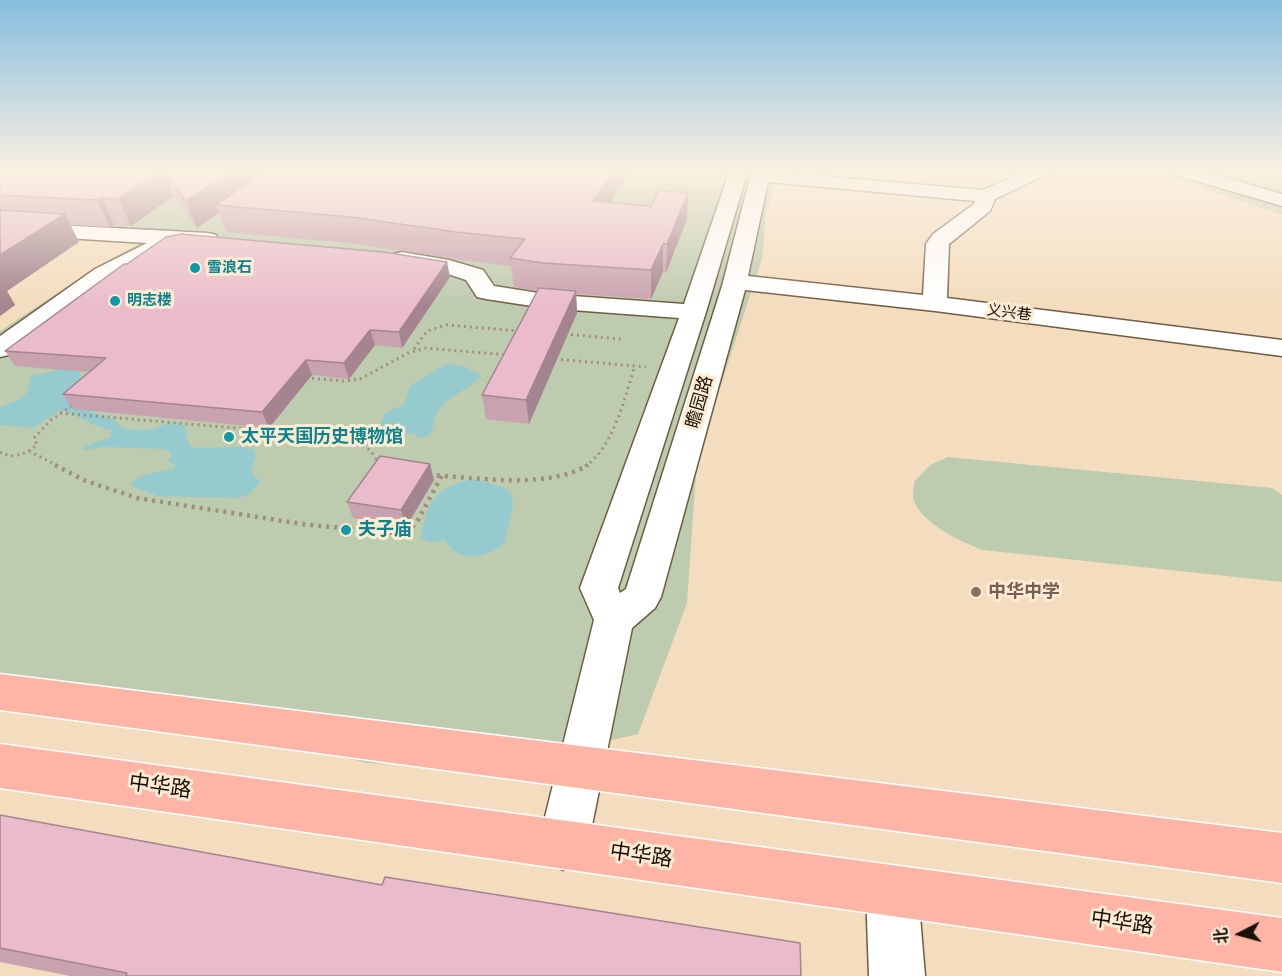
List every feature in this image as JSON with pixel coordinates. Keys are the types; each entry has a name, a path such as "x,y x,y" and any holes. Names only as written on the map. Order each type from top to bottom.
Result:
{"main road":[{"path":"0,692 1282,858"},
{"name":"中华路","path":"0,766 1282,945"}],"street":[{"name":"瞻园路","path":"733,216 707,274 599,588 614,620 642,597 736,278 746,216"},
{"path":"934,304 937,244 972,216"},
{"path":"0,228 192,240"},
{"path":"0,349 123,262 145,250 166,243 226,233"},
{"path":"376,256 449,267 475,275 486,292 545,301 694,312"},
{"name":"义兴巷","path":"707,274 708,279 736,278 1282,348"},
{"path":"563,845 614,620"},
{"path":"892,892 897,976"}],"path":[{"path":"414,350 427,331 447,325 528,332"},
{"path":"563,334 621,339"},
{"path":"306,378 357,381 368,377 402,354 426,348 508,355"},
{"path":"422,475 540,478 580,470 592,462 602,449 616,420 635,366 555,359"},
{"path":"0,452 5,456 18,456 29,451 37,445 34,438 39,431 77,402"},
{"path":"60,413 189,422 352,438 370,451 383,467"},
{"path":"189,422 196,416"},
{"path":"29,451 86,481 137,498 291,523 390,533 404,532 416,524 442,475"}],"green space":[{"name":"夫子庙","path":"0,216 766,216 762,259 697,458 687,603 638,734 499,766 367,763 218,725 0,702 0,331 98,266 160,232 0,226"},
{"path":"948,457 1272,488 1282,495 1282,582 983,550 934,525 914,501 914,482 930,465"}],"water":[{"path":"68,362 80,364 80,374 93,412 115,420 122,428 147,430 170,423 180,424 185,426 187,438 194,448 254,449 256,456 251,471 260,482 250,493 239,498 158,496 130,486 144,475 174,468 175,465 168,461 172,453 165,449 106,447 83,450 84,447 110,437 112,430 61,410 33,428 0,425 0,407 22,398 28,390 30,376 51,372"},
{"path":"446,364 463,366 481,376 439,409 428,436 420,438 412,433 385,438 379,436 385,413 404,405 410,386"},
{"path":"472,479 503,487 511,493 513,505 504,544 488,553 472,557 458,553 445,540 429,542 421,538 426,515 434,498 459,482"}],"building":[{"path":"0,216 63,216 0,255"},
{"path":"335,216 679,216 667,244 663,244 651,270 543,263 510,258 525,239"},
{"path":"181,234 383,252 447,262 399,332 370,330 344,363 306,360 262,412 63,394 106,358 5,351 124,264 166,237"},
{"path":"539,288 576,291 526,400 482,395"},
{"path":"380,456 430,464 401,510 347,502"},
{"path":"0,815 382,885 385,877 800,943 801,976 126,976 127,973 0,948"}],"place":[{"name":"雪浪石","path":"195,268"},
{"name":"明志楼","path":"115,301"},
{"name":"太平天国历史博物馆","path":"229,437"},
{"name":"夫子庙","path":"346,530"},
{"name":"中华中学","path":"976,592"}]}
